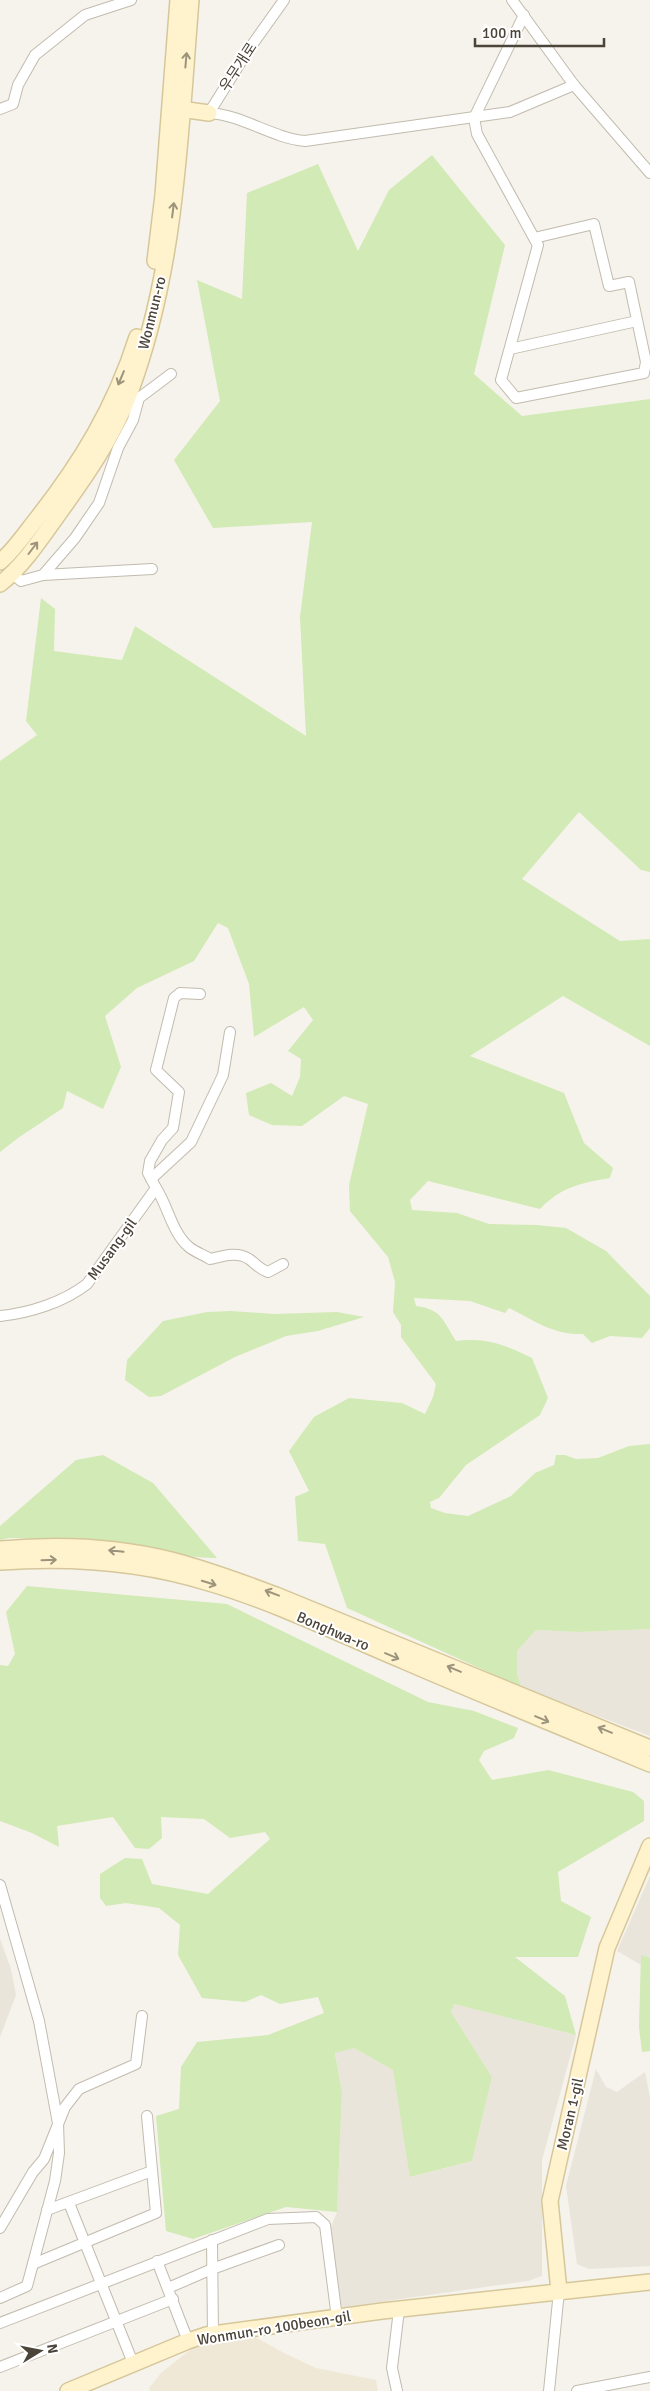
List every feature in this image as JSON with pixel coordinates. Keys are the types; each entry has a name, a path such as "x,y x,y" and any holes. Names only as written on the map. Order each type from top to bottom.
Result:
{"street":[{"path":"0,108 13,104 18,85 35,55 64,31 85,15 131,0"},
{"name":"Wonmun-ro","path":"0,584 13,574 90,467 134,397 169,239 177,178 178,0"},
{"name":"Wonmun-ro","path":"0,562 48,504 85,452 106,412 132,354 147,301 157,248 191,0"},
{"name":"우무개로","path":"209,113 229,78 284,0"},
{"path":"512,0 574,85 650,173"},
{"path":"524,15 474,118 477,134 534,238 538,245 501,380 516,398 644,373 646,362 628,282 609,286 594,224 534,238"},
{"path":"176,108 224,114 293,140 305,141 510,112 574,85"},
{"path":"510,349 637,321"},
{"path":"43,575 75,538 99,503 118,448 133,420 134,397 171,374"},
{"path":"13,574 21,581 43,575 152,569"},
{"path":"200,994 180,993 174,998 156,1070 180,1092 173,1128 162,1140 150,1161 148,1173 164,1200 173,1223 189,1247 210,1259 230,1254 242,1255 258,1268 268,1272 282,1264"},
{"name":"Musang-gil","path":"0,1316 54,1303 73,1295 87,1284 154,1183 191,1142 223,1075 230,1032"},
{"name":"Bonghwa-ro","path":"0,1549 77,1547 169,1559 216,1572 650,1748"},
{"name":"Bonghwa-ro","path":"0,1562 67,1559 166,1572 209,1583 310,1622 650,1764"},
{"name":"Moran 1-gil","path":"549,2391 559,2291 550,2201 607,1948 650,1846"},
{"path":"0,1885 39,2021 58,2123 59,2153 47,2210 26,2286 0,2298"},
{"path":"0,2228 33,2172 44,2159 65,2107 80,2089 136,2064 142,2016"},
{"path":"33,2264 156,2213 147,2116"},
{"path":"47,2210 152,2170"},
{"path":"69,2203 133,2363"},
{"path":"0,2323 268,2219 316,2217 325,2225 336,2318"},
{"path":"212,2240 213,2334"},
{"path":"168,2288 212,2269 279,2245"},
{"path":"157,2261 188,2341"},
{"name":"Wonmun-ro 100beon-gil","path":"68,2391 188,2341 213,2334 399,2310 650,2282"},
{"path":"0,2366 173,2299"},
{"path":"397,2391 392,2368 399,2310"},
{"path":"577,2391 650,2377"}],"shaded area":[{"path":"650,1629 650,1736 521,1687 517,1673 517,1651 536,1630 579,1632"},
{"path":"650,1876 650,1965 643,1966 617,1951"},
{"path":"0,1939 11,1969 16,1995 0,2037"},
{"path":"454,2004 576,2035 542,2160 542,2276 528,2281 344,2307 338,2304 331,2227 337,2212 342,2092 335,2052 354,2048 393,2070 411,2177 472,2161 492,2077 451,2012"},
{"path":"596,2069 606,2087 617,2092 645,2072 650,2097 650,2266 589,2269 577,2264 566,2186"},
{"path":"236,2335 255,2337 316,2368 376,2380 378,2391 150,2391 149,2388 161,2373 195,2346"}],"green space":[{"path":"432,155 505,245 474,374 522,416 650,399 650,872 641,870 579,812 522,879 620,941 650,939 650,1046 563,996 470,1056 564,1093 584,1143 613,1168 610,1178 572,1187 556,1196 540,1209 428,1181 410,1200 412,1210 457,1213 489,1224 566,1228 606,1251 650,1296 650,1328 642,1338 610,1336 592,1343 583,1334 553,1330 509,1308 505,1313 470,1301 414,1298 416,1306 431,1310 441,1317 456,1341 487,1341 513,1349 532,1358 548,1398 540,1415 466,1465 439,1498 430,1502 431,1508 445,1513 468,1516 511,1496 535,1473 554,1465 556,1455 565,1455 576,1459 598,1458 629,1446 650,1444 650,1629 579,1632 536,1630 517,1651 517,1673 521,1687 347,1608 325,1544 298,1541 295,1497 309,1491 289,1451 314,1417 349,1398 402,1403 425,1414 433,1397 436,1384 401,1337 401,1325 393,1312 395,1282 388,1257 350,1211 349,1185 368,1104 344,1096 302,1126 272,1125 249,1115 246,1093 271,1083 292,1096 300,1077 301,1059 288,1051 313,1020 304,1007 254,1037 249,984 228,928 218,923 194,961 137,988 105,1016 121,1067 103,1109 67,1091 63,1108 0,1152 0,761 37,735 26,721 41,598 55,609 54,651 122,660 135,626 306,736 300,617 312,522 213,528 174,460 220,401 197,280 242,299 247,193 318,164 358,251 389,190"},
{"path":"231,1311 274,1314 337,1312 364,1317 318,1331 286,1336 235,1357 161,1396 149,1397 125,1380 127,1360 163,1321 207,1312"},
{"path":"103,1455 153,1483 217,1558 195,1557 116,1542 9,1538 0,1540 0,1526 76,1460"},
{"path":"27,1586 227,1604 428,1702 474,1711 518,1728 514,1738 484,1751 479,1760 492,1780 548,1770 633,1792 644,1801 644,1821 558,1872 561,1901 591,1917 578,1957 515,1957 565,1996 576,2035 454,2004 451,2012 492,2077 472,2161 410,2177 393,2070 354,2048 335,2053 342,2092 337,2212 286,2207 193,2239 166,2231 156,2116 179,2109 181,2067 197,2042 268,2035 324,2013 318,1997 280,2004 261,1995 245,2002 202,1998 178,1955 180,1925 159,1908 126,1903 106,1906 100,1898 100,1874 125,1858 142,1859 152,1884 208,1894 270,1839 265,1832 230,1838 204,1819 161,1817 162,1838 149,1849 135,1848 113,1817 57,1826 59,1847 32,1833 0,1821 0,1665 8,1666 15,1654 6,1612"},
{"path":"641,1955 650,1958 650,2051 642,2052 639,2027"}]}
